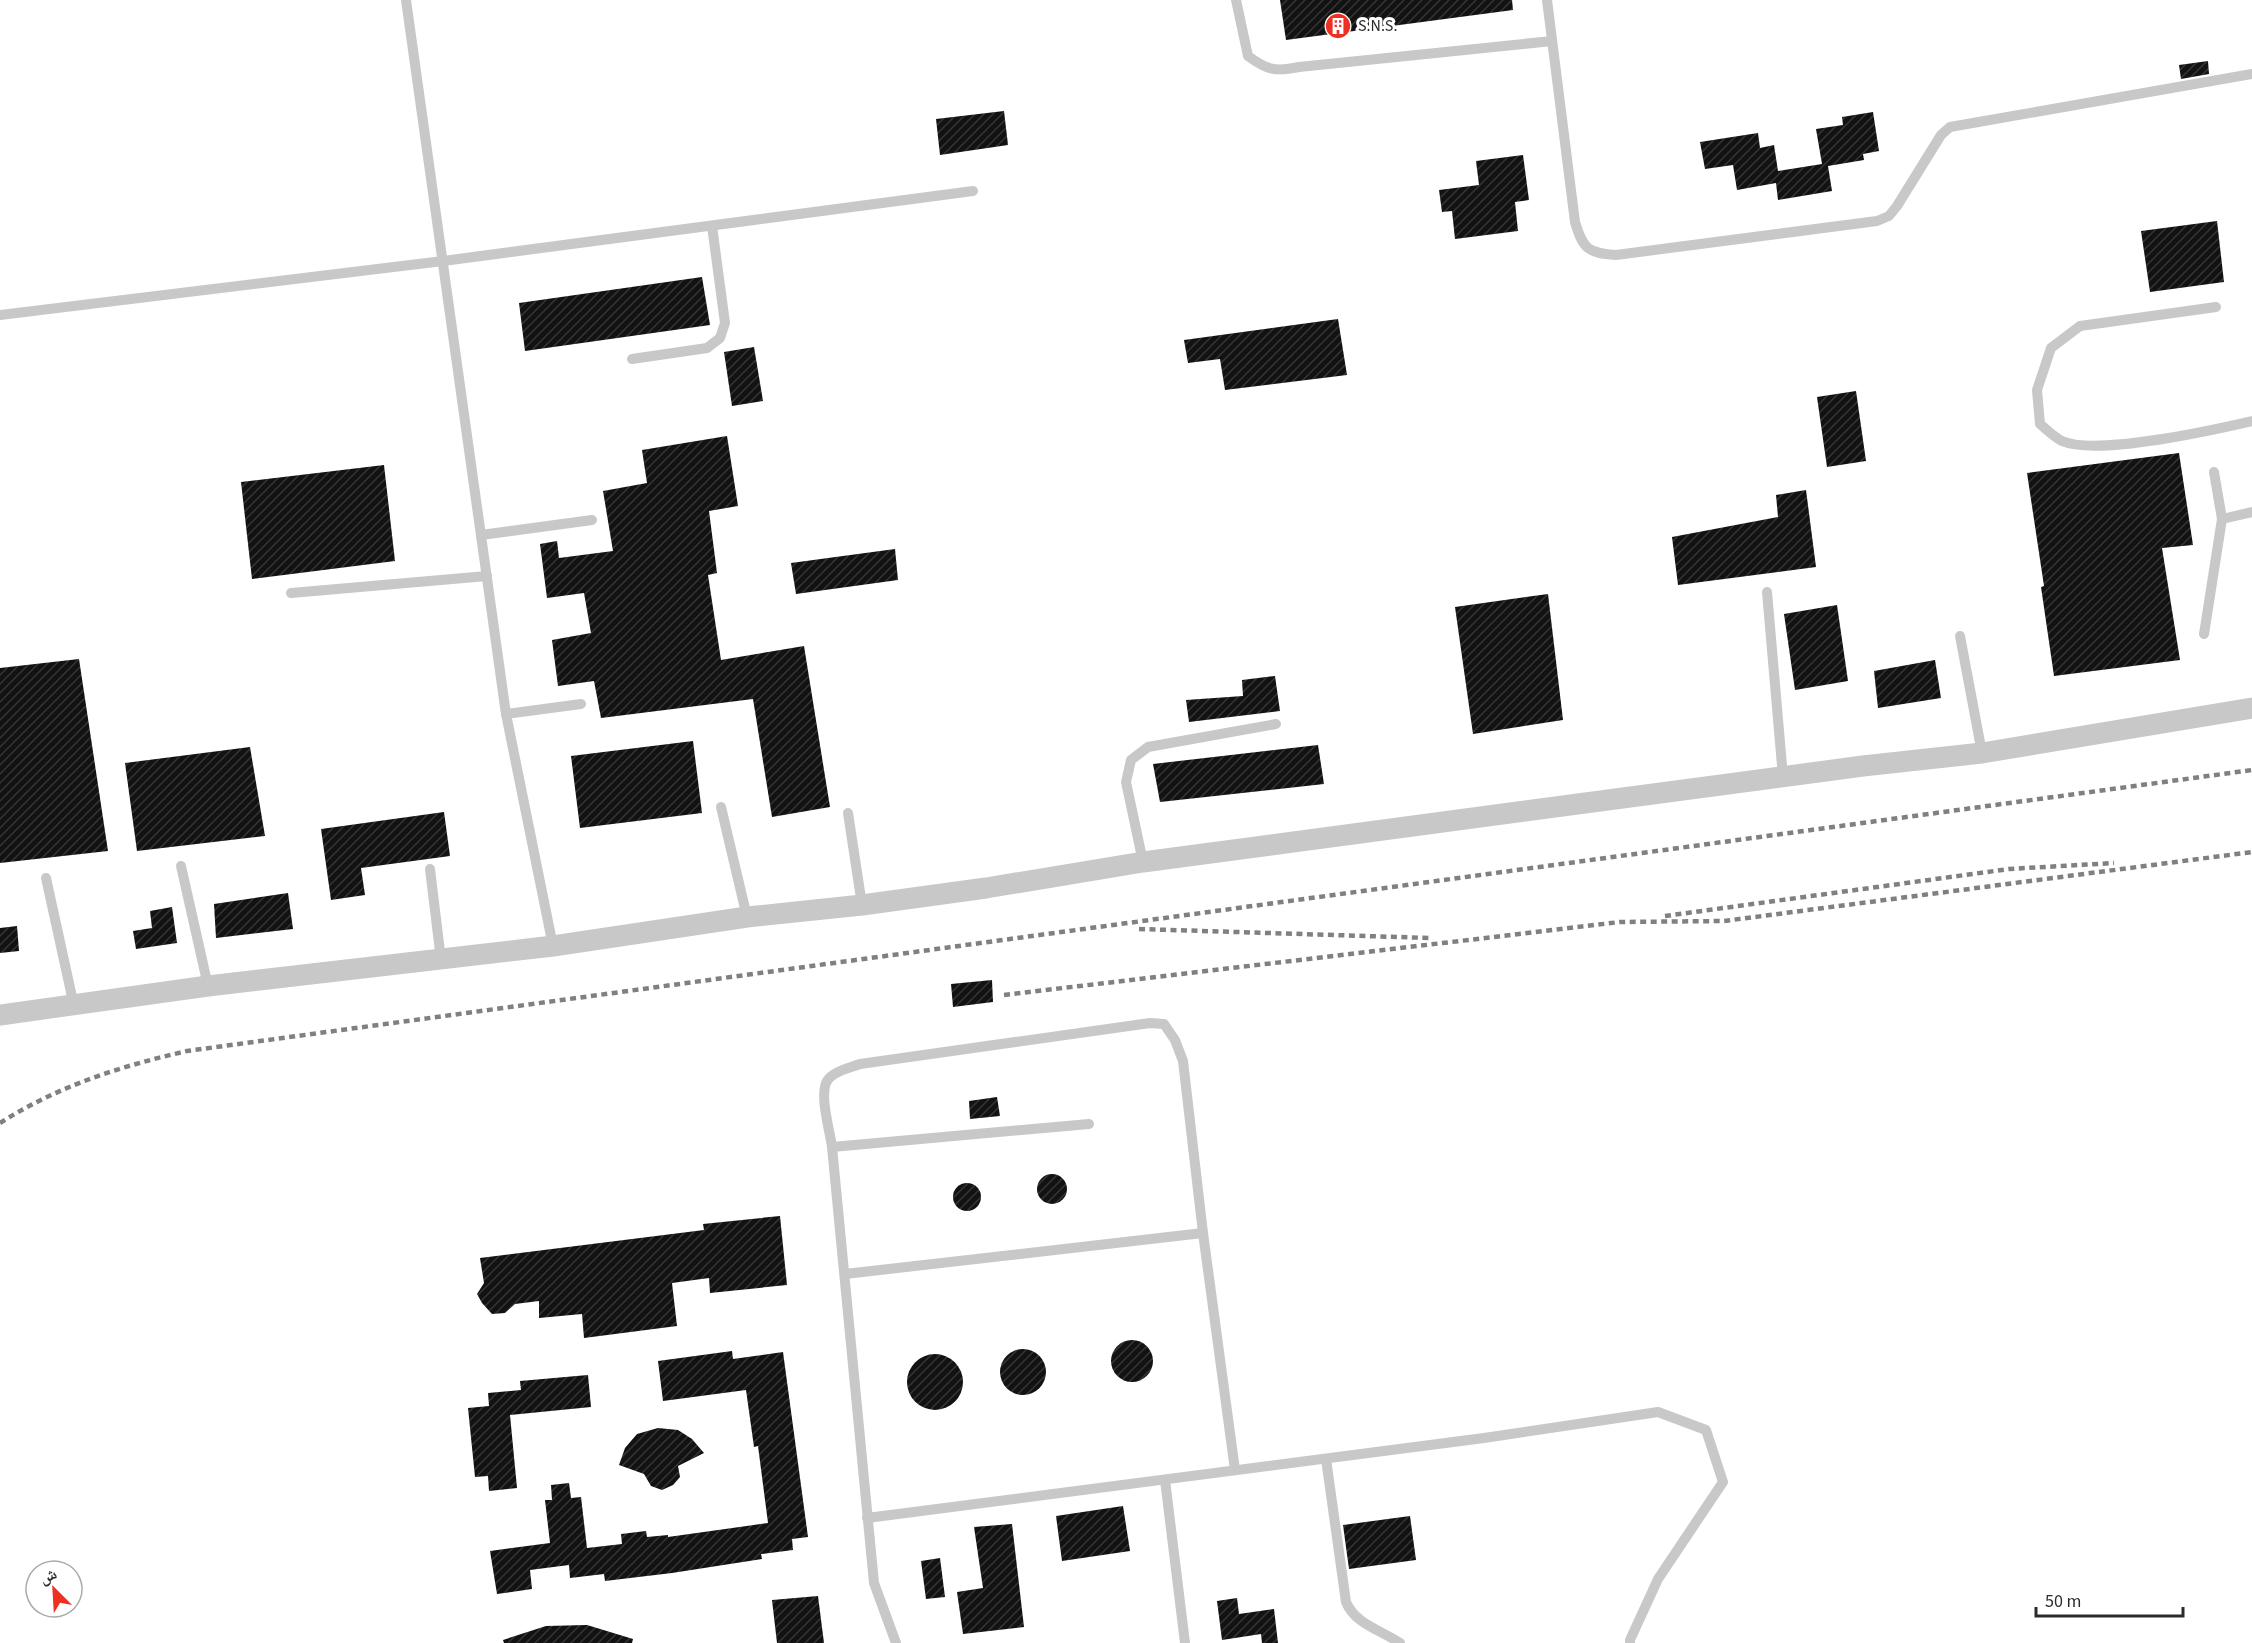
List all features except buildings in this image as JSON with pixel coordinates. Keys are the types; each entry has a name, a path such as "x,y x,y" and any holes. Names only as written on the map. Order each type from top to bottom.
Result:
{"street":[{"path":"0,1015 208,986 553,946 747,916 862,905 986,888 1143,862 1982,753 2252,708"}],"lane":[{"path":"406,0 506,714 553,946"},
{"path":"1236,0 1248,56 1262,66 1280,71 1299,67 1552,40"},
{"path":"1547,0 1575,222 1581,242 1597,254 1616,255 1877,221 1889,216 1897,206 1941,135 1950,127 2252,74"},
{"path":"0,315 443,261 973,191"},
{"path":"632,359 707,348 720,338 725,323 712,226"},
{"path":"2216,307 2080,326 2051,348 2037,390 2040,424 2062,441 2091,446 2202,432 2252,421"},
{"path":"2204,634 2222,519 2214,472"},
{"path":"2222,519 2252,512"},
{"path":"481,535 592,520"},
{"path":"291,593 487,576"},
{"path":"1767,592 1784,777"},
{"path":"1960,636 1982,753"},
{"path":"506,714 581,704"},
{"path":"1143,862 1126,783 1131,760 1148,747 1276,724"},
{"path":"721,807 747,916"},
{"path":"848,813 862,905"},
{"path":"181,866 208,986"},
{"path":"430,869 441,960"},
{"path":"46,878 74,1006"},
{"path":"897,1643 874,1583 832,1147 823,1094 827,1080 838,1072 861,1064 1150,1023 1164,1024 1175,1040 1183,1061 1203,1233 1235,1470"},
{"path":"832,1147 1089,1124"},
{"path":"845,1274 1203,1233"},
{"path":"867,1518 1326,1459 1658,1412 1706,1430 1723,1482 1658,1579 1630,1643"},
{"path":"1326,1459 1346,1602 1350,1612 1358,1620 1382,1631 1400,1643"},
{"path":"1166,1480 1185,1643"}],"railway":[{"path":"0,1123 44,1098 90,1079 138,1063 187,1051 2252,770"},
{"path":"1004,995 1620,922 1724,921 2252,852"},
{"path":"1665,916 2009,869 2114,863"},
{"path":"1139,929 1430,938"}],"place":[{"name":"S.N.S.","path":"1338,26"}]}
